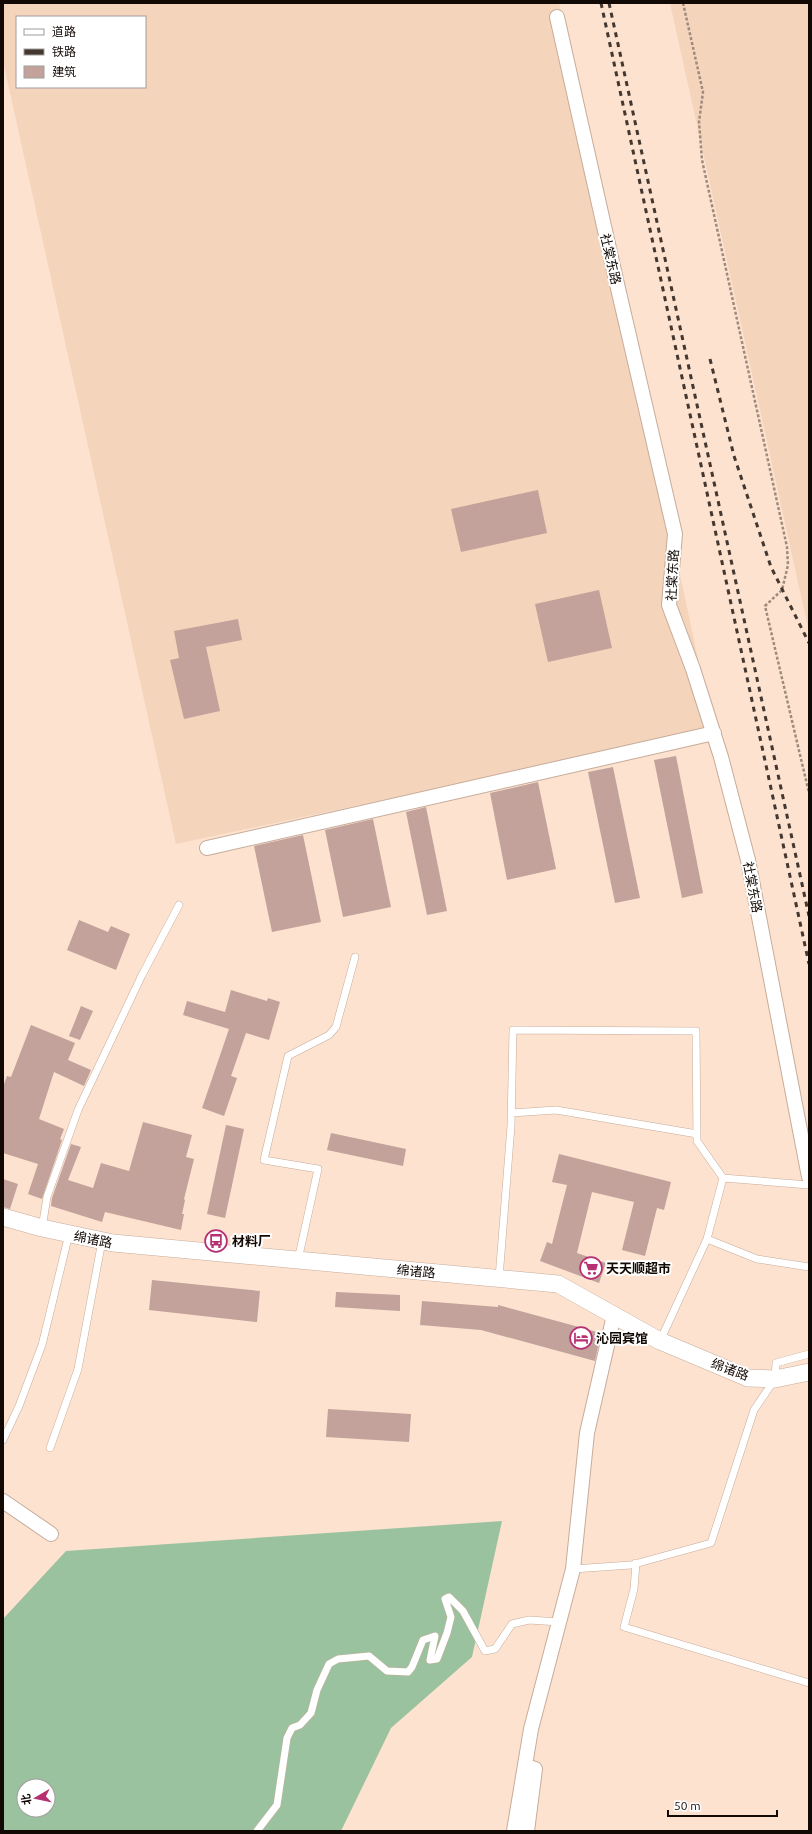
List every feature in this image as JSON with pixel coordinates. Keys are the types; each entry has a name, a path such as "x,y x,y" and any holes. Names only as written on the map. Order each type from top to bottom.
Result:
{"street":[{"name":"社棠东路","path":"557,17 618,292 675,534 669,606 693,669 714,733 748,860 809,1177"},
{"path":"207,848 714,733"},
{"name":"绵诸路","path":"3,1217 42,1228 113,1244 558,1284 660,1341 748,1378 775,1379 809,1372"},
{"path":"514,1831 531,1728 573,1569 587,1433 614,1315"},
{"path":"3,1501 51,1534"},
{"path":"525,1766 535,1769 528,1831"}],"lane":[{"path":"42,1228 47,1197 78,1110 142,975 179,905"},
{"path":"298,1260 318,1168 264,1160 288,1056 329,1035 336,1026 355,957"},
{"path":"499,1278 511,1113 513,1030 696,1031 697,1140 723,1178 707,1239 660,1341"},
{"path":"511,1113 556,1110 697,1134"},
{"path":"723,1178 809,1185"},
{"path":"3,1438 19,1406 42,1345 69,1234"},
{"path":"707,1239 757,1259 809,1267"},
{"path":"50,1448 78,1369 102,1241"},
{"path":"573,1569 636,1563 711,1543 754,1410 775,1379 776,1363 809,1354"},
{"path":"636,1563 634,1589 624,1627 809,1683"},
{"path":"257,1831 277,1805 288,1738 292,1728 300,1725 311,1713 317,1690 329,1664 338,1659 368,1656 387,1670 408,1672 412,1667 423,1640 435,1636 430,1660 437,1659 447,1634 451,1617 445,1599 449,1597 463,1611 486,1651 494,1649 512,1624 529,1620 559,1622"}],"path":[{"path":"683,3 703,92 700,122 702,160 787,547 788,565 782,590 765,606 809,793"}],"shaded area":[{"path":"3,3 559,3 713,730 176,844 3,61"},
{"path":"670,3 809,3 809,632"}],"green space":[{"path":"502,1521 472,1657 391,1728 341,1831 3,1831 3,1619 66,1551"}],"building":[{"path":"538,490 547,533 461,552 451,509"},
{"path":"599,590 612,648 548,662 535,604"},
{"path":"238,619 242,640 206,647 220,711 184,719 170,660 179,658 174,631"},
{"path":"676,756 703,893 682,898 654,760"},
{"path":"613,767 640,898 615,903 588,772"},
{"path":"538,782 556,869 507,880 490,793"},
{"path":"426,807 447,911 427,915 406,812"},
{"path":"373,819 391,907 343,917 325,830"},
{"path":"303,835 321,922 272,932 254,846"},
{"path":"79,920 108,932 111,926 130,934 116,970 67,950"},
{"path":"231,990 267,1001 268,998 280,1002 269,1040 246,1033 231,1076 237,1078 224,1116 202,1108 229,1029 183,1015 187,1001 225,1012"},
{"path":"81,1006 93,1011 80,1040 69,1036"},
{"path":"31,1025 75,1043 68,1060 91,1070 84,1086 54,1072 39,1119 64,1129 60,1139 62,1140 42,1199 28,1194 38,1164 3,1153 3,1087 7,1076 11,1077"},
{"path":"143,1122 192,1135 186,1157 194,1159 184,1199 182,1214 184,1214 181,1230 105,1212 102,1222 51,1206 52,1198 71,1144 81,1147 68,1180 93,1188 101,1163 129,1171"},
{"path":"226,1125 244,1129 225,1218 207,1214"},
{"path":"331,1133 406,1149 403,1166 327,1150"},
{"path":"559,1154 671,1182 664,1210 657,1208 645,1256 622,1250 634,1202 592,1192 577,1253 606,1263 599,1283 540,1261 547,1242 552,1244 567,1185 552,1182"},
{"path":"3,1179 18,1184 10,1209 3,1207"},
{"path":"152,1280 260,1291 257,1322 149,1310"},
{"path":"336,1292 400,1295 400,1311 335,1307"},
{"path":"422,1301 498,1307 498,1305 601,1333 595,1361 481,1330 420,1325"},
{"path":"328,1409 411,1414 409,1442 326,1437"}],"railway":[{"path":"601,3 809,964"},
{"path":"609,3 809,916"},
{"path":"710,359 734,456 771,567 809,643"}],"place":[{"name":"材料厂","path":"216,1241"},
{"name":"天天顺超市","path":"591,1268"},
{"name":"沁园宾馆","path":"581,1338"}]}
